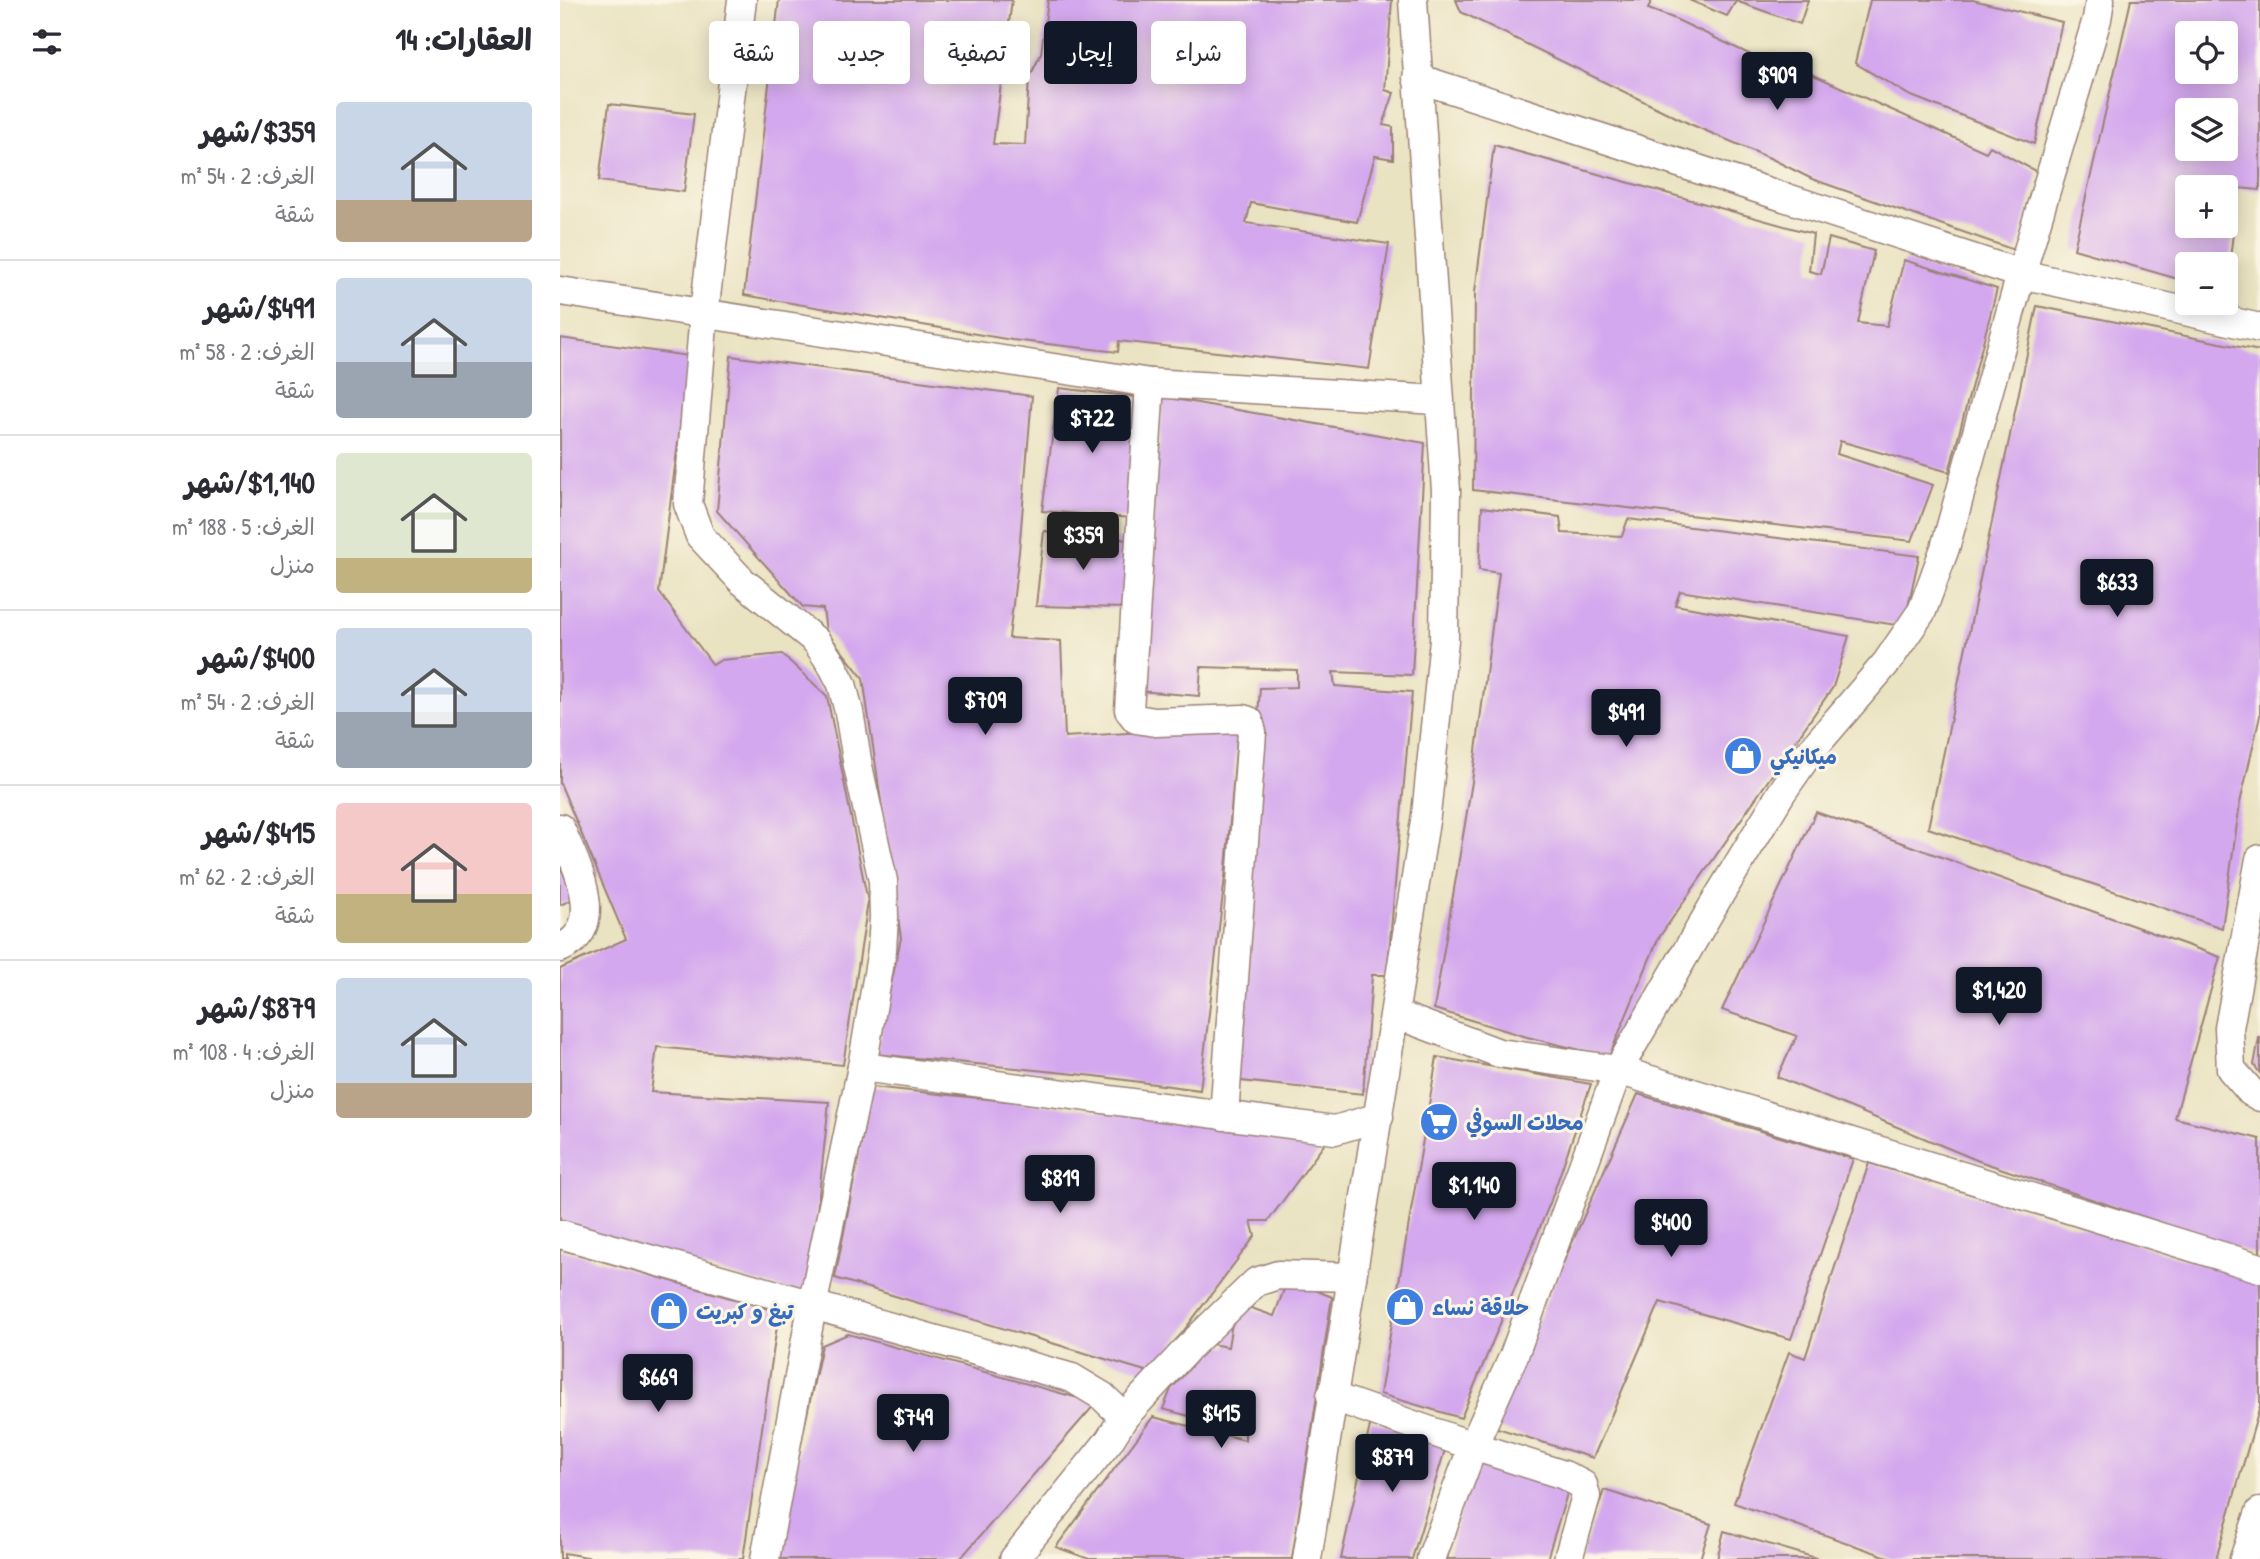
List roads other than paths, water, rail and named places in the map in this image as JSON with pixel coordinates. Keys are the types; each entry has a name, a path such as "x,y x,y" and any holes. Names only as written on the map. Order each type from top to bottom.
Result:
{"street":[{"path":"742,0 704,313 688,504 701,536 742,581 816,642 842,684 883,881 884,905 882,950 862,1067 812,1307 765,1559"},
{"path":"1307,1559 1426,814 1444,640 1446,491 1413,0"},
{"path":"1431,1559 1473,1446 1514,1355 1618,1070 1710,910 1808,753 1887,662 1922,611 1945,548 2021,274 2097,19 2100,0"},
{"path":"1417,78 2021,274 2260,328"},
{"path":"560,291 1150,383 1438,400"},
{"path":"1150,383 1129,710 1136,719 1155,722 1243,719 1249,721 1252,732 1224,1116"},
{"path":"560,828 578,868 587,906 584,924 572,943 560,948"},
{"path":"2260,859 2229,1028 2231,1069 2251,1092 2260,1097"},
{"path":"1395,1014 1499,1053 1618,1070 2260,1268"},
{"path":"862,1067 1335,1130 1379,1117"},
{"path":"560,1234 1072,1378 1102,1396 1124,1417"},
{"path":"1014,1559 1109,1441 1124,1417 1256,1282 1278,1275 1352,1277"},
{"path":"1331,1396 1564,1475 1583,1485 1586,1496 1568,1559"},
{"path":"2244,1559 2260,1512"}],"place":[{"name":"ميكانيكي","path":"1743,756"},
{"name":"محلات السوفي","path":"1439,1122"},
{"name":"حلاقة نساء","path":"1405,1307"},
{"name":"تبغ و كبريت","path":"669,1311"}]}
